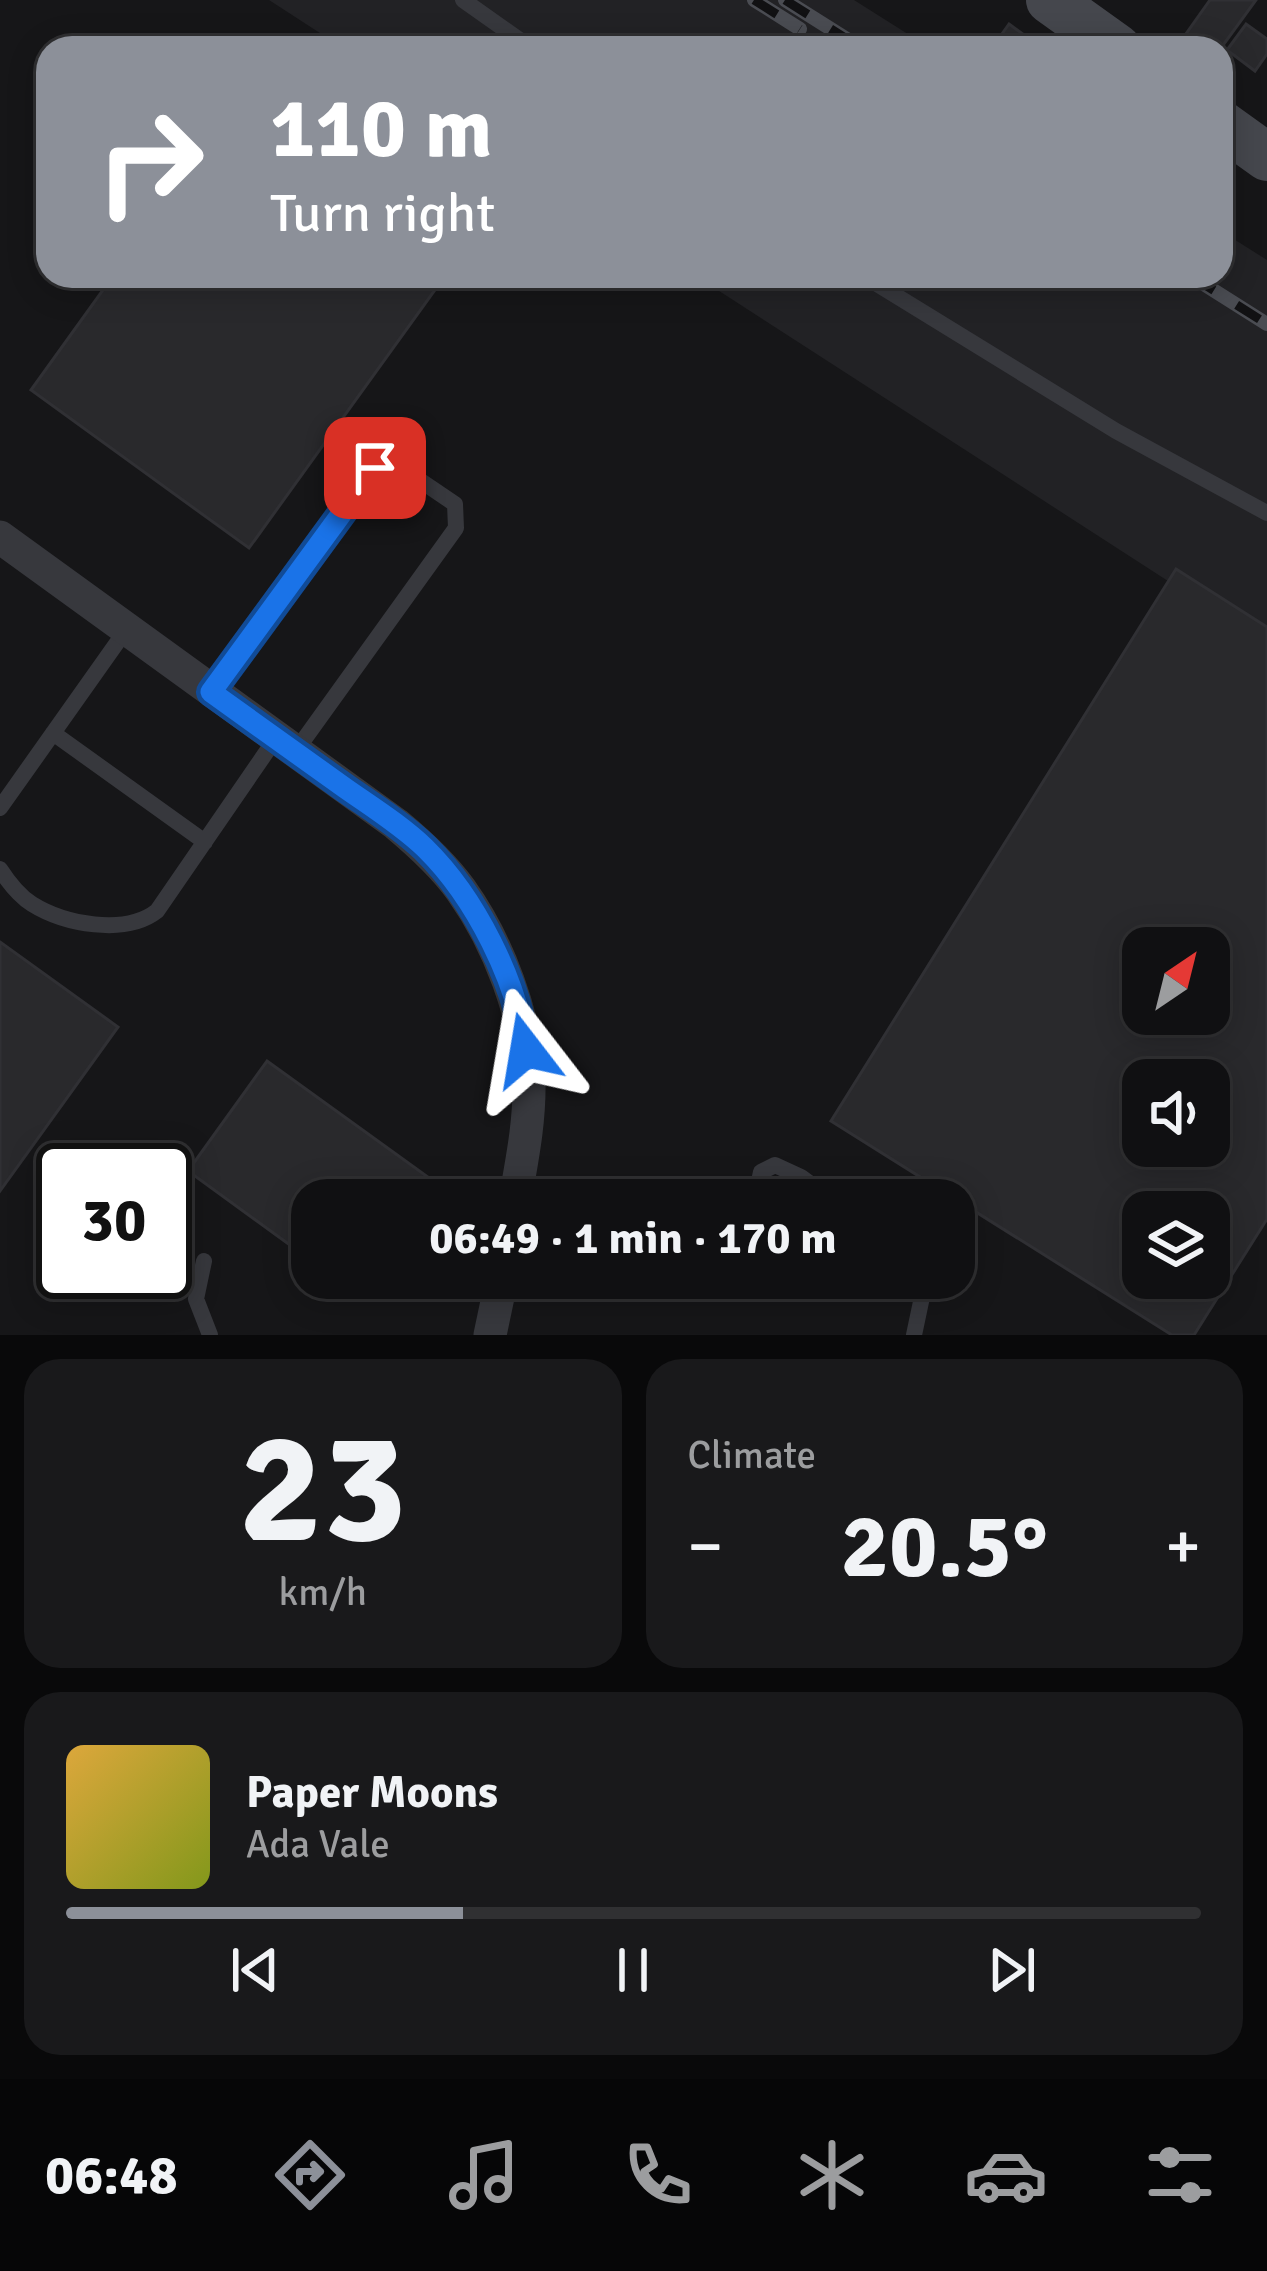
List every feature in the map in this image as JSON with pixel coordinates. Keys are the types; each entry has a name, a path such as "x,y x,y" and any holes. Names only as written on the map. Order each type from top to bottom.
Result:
{"main road":[{"path":"1050,0 1100,36"},
{"path":"1233,133 1267,157"}],"street":[{"path":"0,537 396,824 460,888 485,932 523,1024 529,1077 519,1179"},
{"path":"490,1335 498,1299"}],"lane":[{"path":"463,0 514,36"},
{"path":"884,288 1116,431 1267,513"},
{"path":"0,869 13,889 34,906 82,923 127,924 147,919 456,528 455,503 393,461 375,468 211,692"},
{"path":"0,808 126,630"},
{"path":"53,733 205,842"},
{"path":"760,1179 761,1172 775,1165 802,1179"},
{"path":"204,1261 196,1299 210,1335"},
{"path":"914,1335 920,1299"}],"shaded area":[{"path":"269,0 854,0 911,36 324,36"},
{"path":"1233,239 1267,260 1267,645 715,288 1233,288"}],"building":[{"path":"1210,0 1256,0 1230,36 1185,36"},
{"path":"1009,24 1026,36 1000,36"},
{"path":"1246,24 1267,39 1267,54 1255,71 1233,54 1233,42"},
{"path":"104,288 436,288 249,548 31,390"},
{"path":"1176,569 1267,627 1267,1219 1230,1278 1230,1191 1122,1191 1122,1299 1217,1299 1194,1335 1172,1335 975,1211 975,1179 923,1179 831,1121"},
{"path":"0,942 118,1027 0,1191"},
{"path":"267,1061 431,1179 291,1179 291,1246 192,1174 192,1165"}],"railway":[{"path":"754,0 800,29"},
{"path":"785,0 842,36"},
{"path":"1210,288 1267,324"}],"route":[{"path":"375,468 211,692 427,850 460,888 489,940 523,1024 526,1050"}]}
